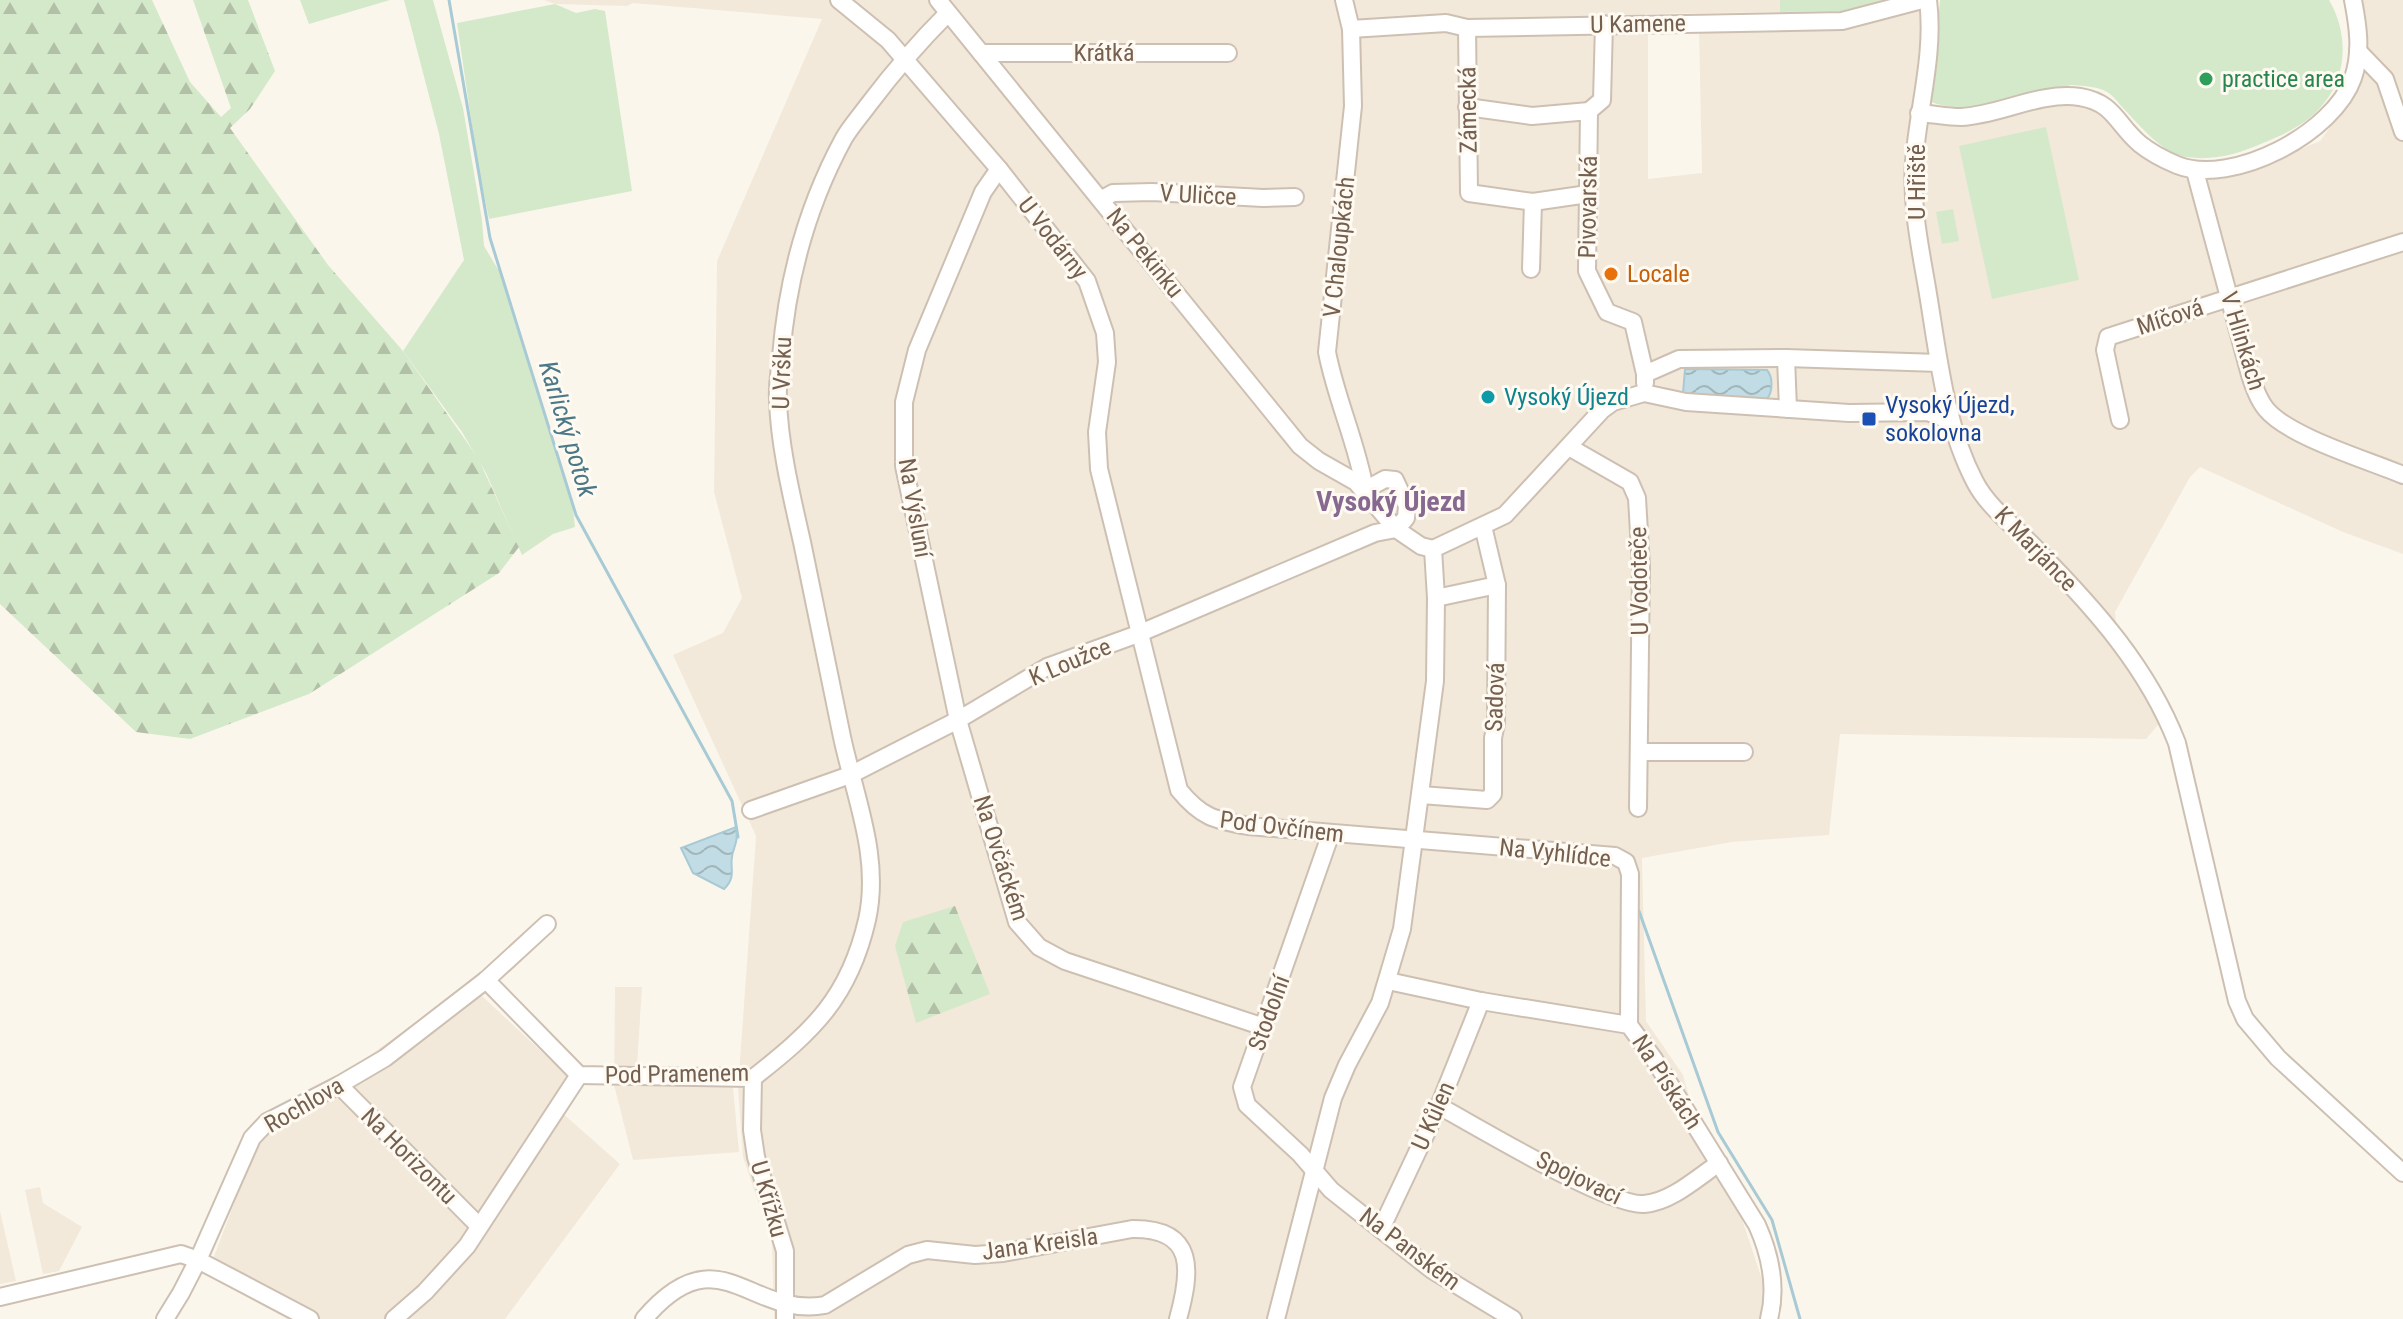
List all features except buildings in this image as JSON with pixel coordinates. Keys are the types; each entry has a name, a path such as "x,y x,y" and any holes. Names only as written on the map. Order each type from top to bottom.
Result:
{"street":[{"name":"U Vodárny","path":"839,0 888,40 999,169 1080,271 1097,303 1105,333 1107,362 1097,432 1099,469 1138,634"},
{"name":"V Chaloupkách","path":"1344,0 1351,29 1353,106 1327,352 1359,458 1365,490"},
{"name":"U Kamene","path":"1351,29 1446,23 1467,28 1842,21 1925,0"},
{"name":"U Hřiště","path":"1925,0 1930,17 1914,166 1916,220 1939,363 1955,430"},
{"path":"1919,113 1962,117 2066,95 2094,99 2110,108 2139,143 2175,165 2195,171 2236,166 2306,134 2327,118 2341,100 2353,79 2358,51 2359,32 2353,0"},
{"name":"U Vršku","path":"850,775 789,484 777,399 784,317 795,263 818,194 846,136 943,6"},
{"name":"Na Pekinku","path":"943,6 1300,446 1365,490"},
{"name":"Pivovarská","path":"1604,24 1602,100 1589,111 1587,271 1607,312 1633,322 1645,374"},
{"name":"Zámecká","path":"1467,28 1469,193 1533,202"},
{"path":"2358,51 2385,79 2403,132"},
{"name":"Krátká","path":"981,53 1228,53"},
{"path":"1467,107 1532,116 1589,111"},
{"name":"Na Výsluní","path":"958,720 904,466 904,402 917,350 983,192 999,169"},
{"name":"V Hlinkách","path":"2195,171 2250,375 2257,395 2267,410 2296,430 2403,475"},
{"name":"V Uličce","path":"1102,199 1113,193 1152,192 1248,198 1295,197"},
{"path":"1531,269 1533,202 1588,194"},
{"name":"Míčová","path":"2120,420 2105,350 2108,337 2403,242"},
{"path":"1786,358 1788,409"},
{"path":"1644,393 1645,374 1679,359 1786,358 1939,363"},
{"path":"1396,529 1406,518 1407,506 1395,480 1385,479 1365,490 1396,529 1421,546 1433,549 1505,515 1602,410 1613,402 1644,393 1686,402 1788,409 1849,413 1927,412 1942,417 1955,430"},
{"name":"K Marjánce","path":"1955,430 1970,472 1986,498 2098,614 2132,659 2169,723 2177,743 2237,1001 2245,1019 2278,1058 2403,1173"},
{"name":"U Vodoteče","path":"1569,447 1630,482 1637,498 1641,567 1638,808"},
{"name":"Sadová","path":"1421,795 1487,800 1493,794 1497,585 1483,526"},
{"name":"K Loužce","path":"751,810 850,775 958,720 1047,667 1138,634 1375,533 1396,529"},
{"path":"1276,1319 1333,1098 1380,1003 1402,929 1435,681 1433,549"},
{"path":"1436,598 1497,585"},
{"name":"Pod Ovčínem","path":"1138,634 1179,790 1193,808 1210,819 1248,826 1415,841"},
{"name":"Na Ovčáckém","path":"958,720 1017,922 1039,947 1065,961 1264,1027"},
{"path":"1639,752 1744,752"},
{"name":"Pod Pramenem","path":"486,980 579,1075 753,1078 809,1032 846,980 858,950 867,919 871,886 870,853 850,775"},
{"name":"Stodolní","path":"1314,1169 1247,1105 1242,1087 1331,833"},
{"name":"Na Vyhlídce","path":"1415,841 1615,856 1626,862 1630,874 1629,1025"},
{"name":"Rochlova","path":"165,1319 198,1260 252,1138 267,1122 385,1058 486,980 547,924"},
{"name":"Na Pískách","path":"1388,981 1481,1001 1629,1025 1654,1059 1764,1239 1772,1276 1769,1319"},
{"name":"U Kůlen","path":"1381,1229 1439,1106 1481,1001"},
{"name":"Na Horizontu","path":"394,1319 425,1292 467,1246 579,1075"},
{"name":"U Křížku","path":"753,1078 752,1130 756,1157 785,1251 786,1314"},
{"name":"Na Horizontu","path":"339,1085 479,1226"},
{"name":"Spojovací","path":"1439,1106 1585,1184 1630,1203 1661,1200 1719,1163"},
{"name":"Na Panském","path":"1314,1169 1331,1190 1432,1270 1513,1319"},
{"name":"Jana Kreisla","path":"786,1314 810,1311 825,1305 908,1255 927,1250 975,1255 1003,1253 1132,1229 1151,1229 1173,1239 1185,1255 1187,1286 1178,1319"},
{"path":"0,1297 181,1254 310,1319"},
{"path":"644,1319 665,1297 682,1286 701,1282 720,1284 786,1314"}],"shaded area":[{"path":"544,0 1780,0 1780,12 1644,14 1648,32 1648,179 1702,173 1699,30 1912,9 1922,16 1913,109 1972,107 2043,91 2104,116 2150,163 2187,179 2242,174 2320,141 2355,94 2368,39 2342,0 2403,0 2403,554 2343,532 2200,467 2190,477 2115,612 2116,624 2171,710 2146,739 1840,734 1829,835 1732,842 1642,858 1646,1021 1683,1075 1695,1117 1729,1196 1740,1213 1775,1319 774,1319 772,1243 743,1157 738,1088 756,836 673,655 723,633 742,598 714,492 717,261 822,19 633,3 627,6 555,4"},
{"path":"469,984 572,1080 552,1104 620,1164 505,1319 287,1319 207,1275 266,1119 365,1059"},
{"path":"615,987 642,987 637,1067 731,1066 739,1152 633,1160 614,1085"},
{"path":"40,1187 43,1203 82,1227 59,1271 43,1274 25,1190"},
{"path":"0,1211 16,1281 0,1284"}],"green space":[{"path":"0,0 152,0 190,82 221,117 231,108 193,0 248,0 275,71 250,109 230,128 328,265 403,351 478,458 519,547 499,573 309,694 190,739 136,732 0,604"},
{"path":"300,0 390,0 309,24"},
{"path":"404,0 433,0 463,108 484,246 499,271 573,509 575,527 553,534 522,555 486,473 462,432 403,351 464,260 439,134"},
{"path":"1780,0 1893,0 1841,11 1780,12"},
{"name":"practice area","path":"1940,0 2329,0 2340,27 2340,70 2336,83 2320,108 2294,128 2235,153 2206,158 2186,157 2160,145 2111,95 2094,87 2071,85 1981,106 1946,106 1931,102"},
{"path":"555,4 576,13 595,9 605,11 632,191 489,219 457,23"},
{"path":"2046,127 2079,280 1992,299 1959,146"},
{"path":"1953,209 1959,241 1942,244 1936,212"},
{"path":"955,906 990,994 916,1023 895,946 903,922"}],"water":[{"path":"1685,369 1767,370 1771,380 1770,392 1767,399 1685,395"},
{"path":"736,827 732,875 724,889 693,873 681,848"}],"waterway":[{"name":"Karlický potok","path":"449,0 490,238 576,515 732,801 738,837"},
{"path":"1639,911 1718,1132 1772,1220 1800,1319"}],"place":[{"name":"practice area","path":"2206,79"},
{"name":"Locale","path":"1611,274"},
{"name":"Vysoký Újezd","path":"1488,397"},
{"name":"Vysoký Újezd, sokolovna","path":"1869,419"}],"district":[{"name":"Vysoký Újezd","path":"1391,501"}]}
